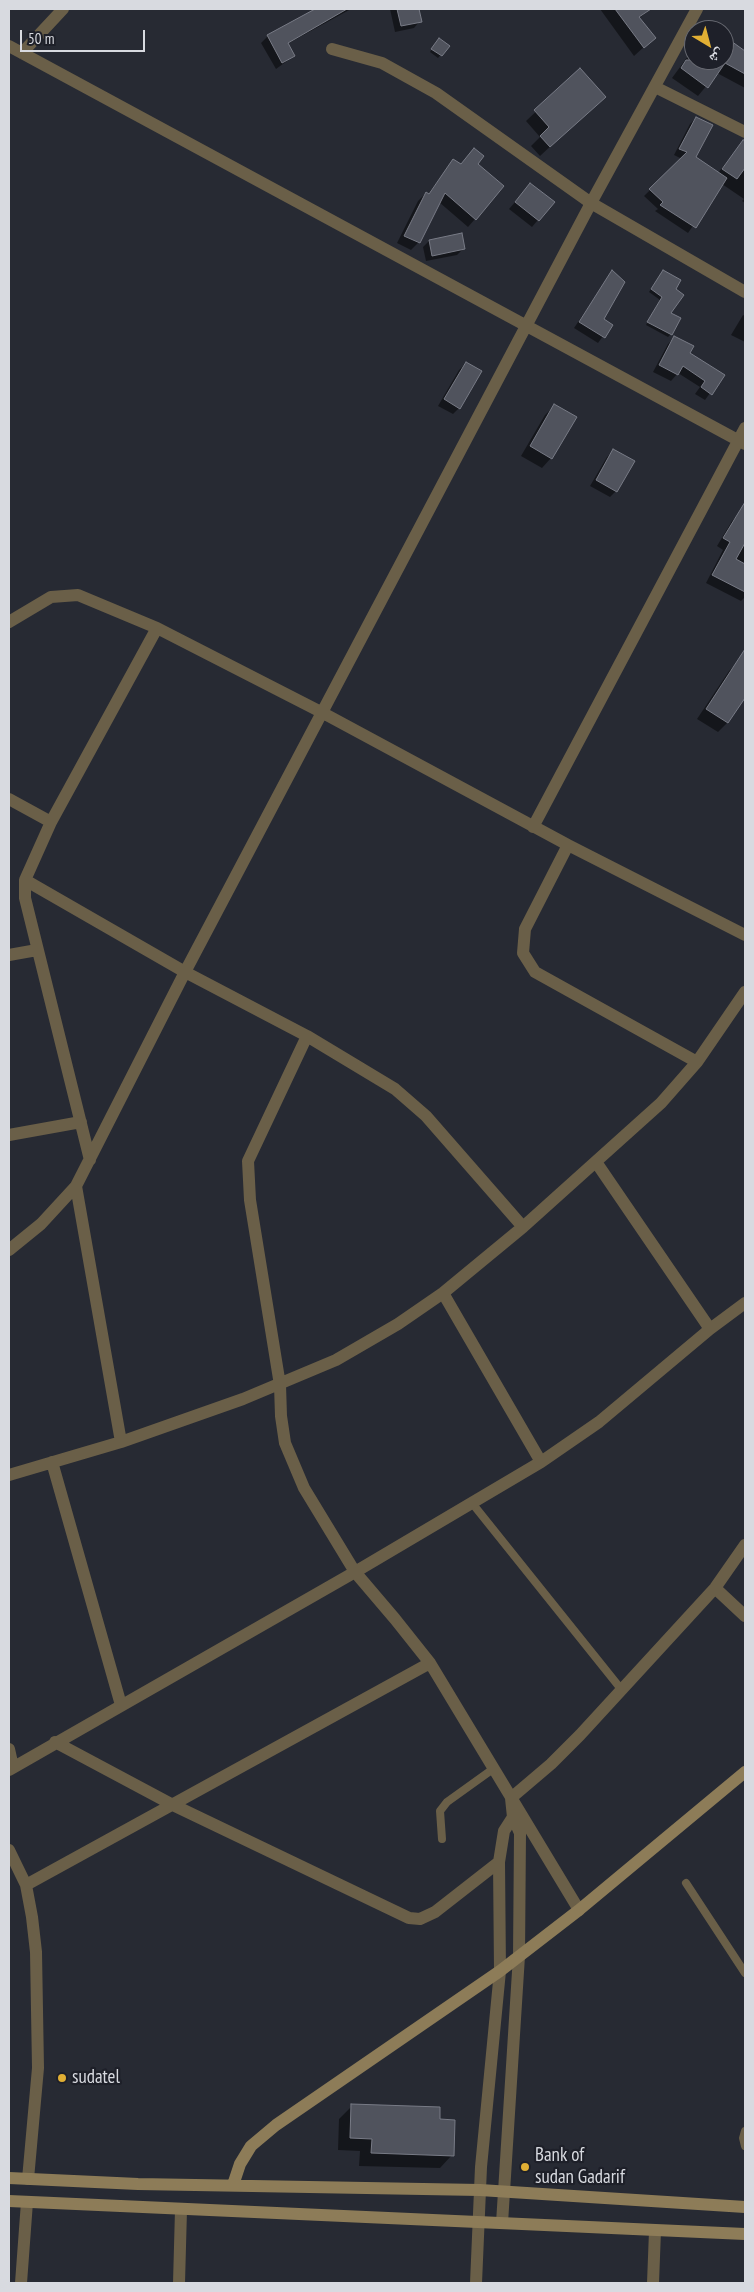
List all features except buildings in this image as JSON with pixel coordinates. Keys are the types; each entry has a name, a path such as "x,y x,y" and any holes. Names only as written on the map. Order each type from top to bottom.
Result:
{"main road":[{"path":"233,2185 240,2164 251,2146 276,2125 500,1971 579,1910 745,1772"},
{"path":"9,2178 138,2184 480,2190 504,2193 745,2206"},
{"path":"9,2202 745,2234"}],"street":[{"path":"22,53 63,9"},
{"path":"9,1250 41,1224 76,1186 185,972 592,203 697,9"},
{"path":"9,46 742,443"},
{"path":"332,49 382,63 436,93 592,203 745,292"},
{"path":"655,86 745,132"},
{"path":"534,827 742,443 745,428"},
{"path":"9,622 51,596 78,595 157,628 323,713 568,845 745,935"},
{"path":"90,1160 37,950 25,898 25,880 51,822 157,628"},
{"path":"9,799 51,822"},
{"path":"568,845 525,929 523,953 535,972 697,1062"},
{"path":"25,880 185,972 307,1036 394,1089 426,1116 522,1226"},
{"path":"9,955 37,950"},
{"path":"9,1475 121,1442 280,1385 336,1360 398,1324 443,1293 596,1162 661,1103 697,1062 745,992"},
{"path":"307,1036 248,1161 250,1200 280,1385 281,1416 285,1443 304,1488 355,1572 396,1618 430,1663 579,1910"},
{"path":"9,1135 80,1122"},
{"path":"596,1162 710,1329"},
{"path":"76,1186 121,1442"},
{"path":"443,1293 541,1462"},
{"path":"9,1749 11,1768 355,1572 541,1462 599,1422 710,1329 745,1303"},
{"path":"52,1462 121,1704"},
{"path":"511,1798 552,1764 715,1588 745,1545"},
{"path":"715,1588 745,1616"},
{"path":"26,1885 430,1663"},
{"path":"55,1742 172,1805 409,1918 420,1919 434,1912 500,1862"},
{"path":"502,2223 519,1956 520,1832 513,1817 511,1798"},
{"path":"476,2283 480,2190 500,1971 500,1862 504,1831 513,1817"},
{"path":"9,1850 26,1885 36,1952 38,2068 28,2179"},
{"path":"9,2282 21,2283 27,2202"},
{"path":"179,2283 181,2210"},
{"path":"653,2283 655,2230"}],"lane":[{"path":"472,1503 621,1689"},
{"path":"442,1839 440,1811 447,1802 494,1769"},
{"path":"686,1883 745,1973"},
{"path":"745,2130 743,2138 745,2146"}],"place":[{"name":"sudatel","path":"62,2078"},
{"name":"Bank of sudan Gadarif","path":"525,2167"}]}
